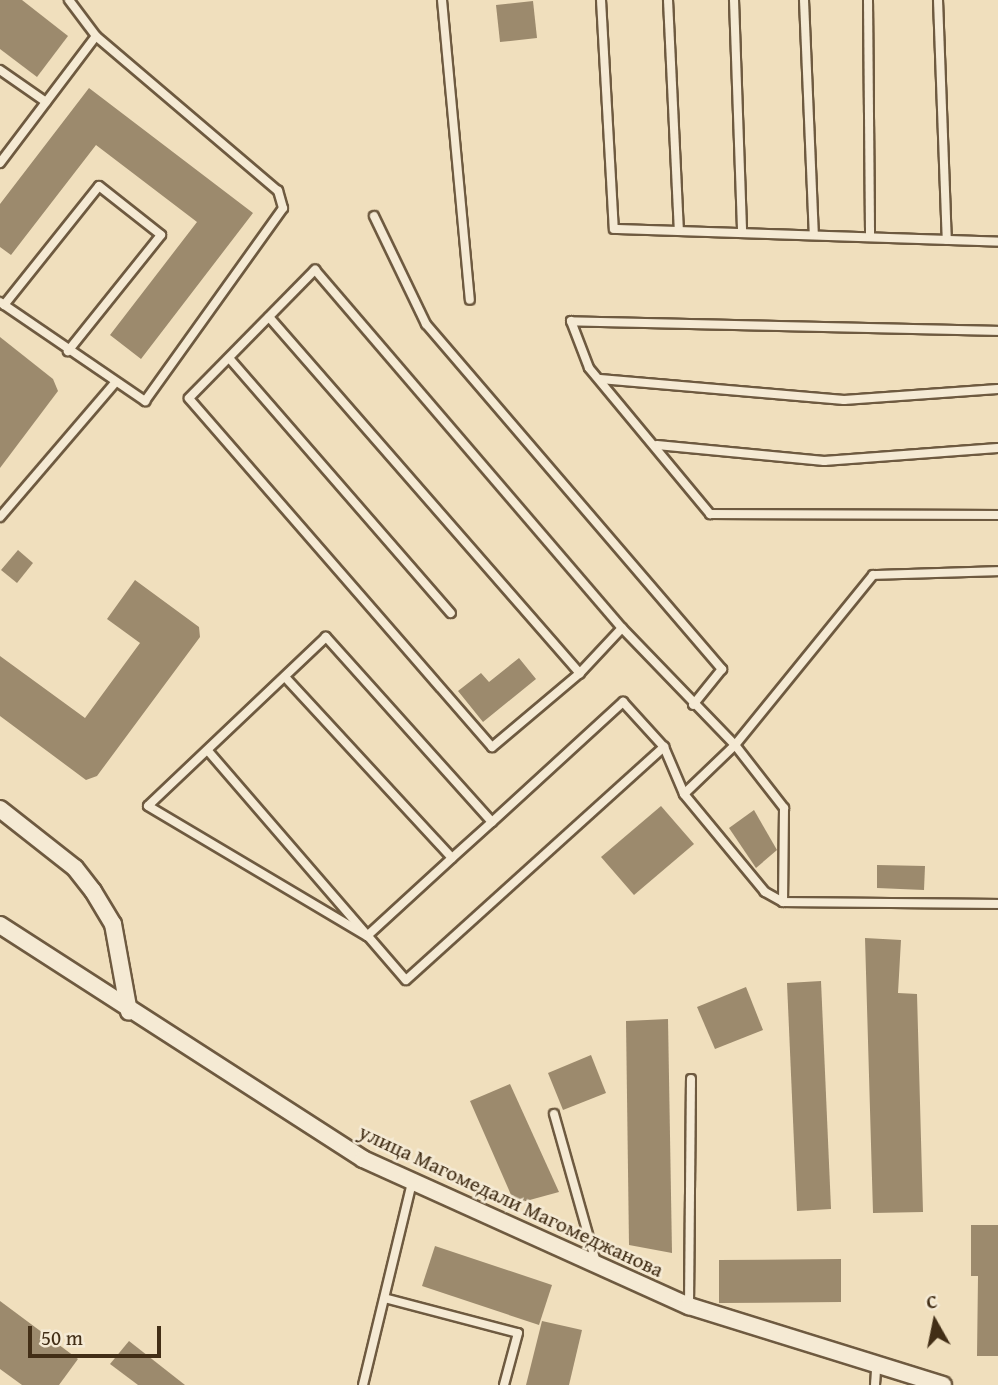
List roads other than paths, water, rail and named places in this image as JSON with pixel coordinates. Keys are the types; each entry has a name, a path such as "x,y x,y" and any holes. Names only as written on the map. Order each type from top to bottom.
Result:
{"street":[{"path":"0,809 75,868 93,891 113,924 129,1012"},
{"name":"улица Магомедали Магомеджановa","path":"0,925 129,1012 363,1159 412,1183 689,1306 876,1377 943,1385"}],"lane":[{"path":"68,351 161,235 99,186 2,303 68,351 114,384 145,401 283,208 278,191 96,36 69,0"},
{"path":"442,0 470,300"},
{"path":"601,0 614,229 998,242"},
{"path":"668,0 679,231"},
{"path":"734,0 742,233"},
{"path":"804,0 814,235"},
{"path":"867,0 870,237"},
{"path":"938,0 947,240"},
{"path":"0,163 96,36"},
{"path":"0,70 46,102"},
{"path":"374,216 426,324 722,669 693,705"},
{"path":"622,628 580,673 492,747 190,398 315,270 622,628 693,705 735,745 784,808 783,902"},
{"path":"269,317 580,673"},
{"path":"998,331 571,321 599,379 657,445 710,514 998,515"},
{"path":"229,358 451,613"},
{"path":"599,379 844,400 998,389"},
{"path":"0,517 114,384"},
{"path":"657,445 824,461 998,447"},
{"path":"684,794 735,745 873,575 998,571"},
{"path":"367,936 148,806 209,752 326,637 492,822"},
{"path":"285,677 452,858"},
{"path":"367,936 623,702 664,747 684,794 765,891 783,902 998,904"},
{"path":"209,752 406,980 664,747"},
{"path":"689,1306 691,1079"},
{"path":"554,1114 597,1265"},
{"path":"363,1385 388,1300 412,1183"},
{"path":"388,1300 518,1333 504,1385"}]}
